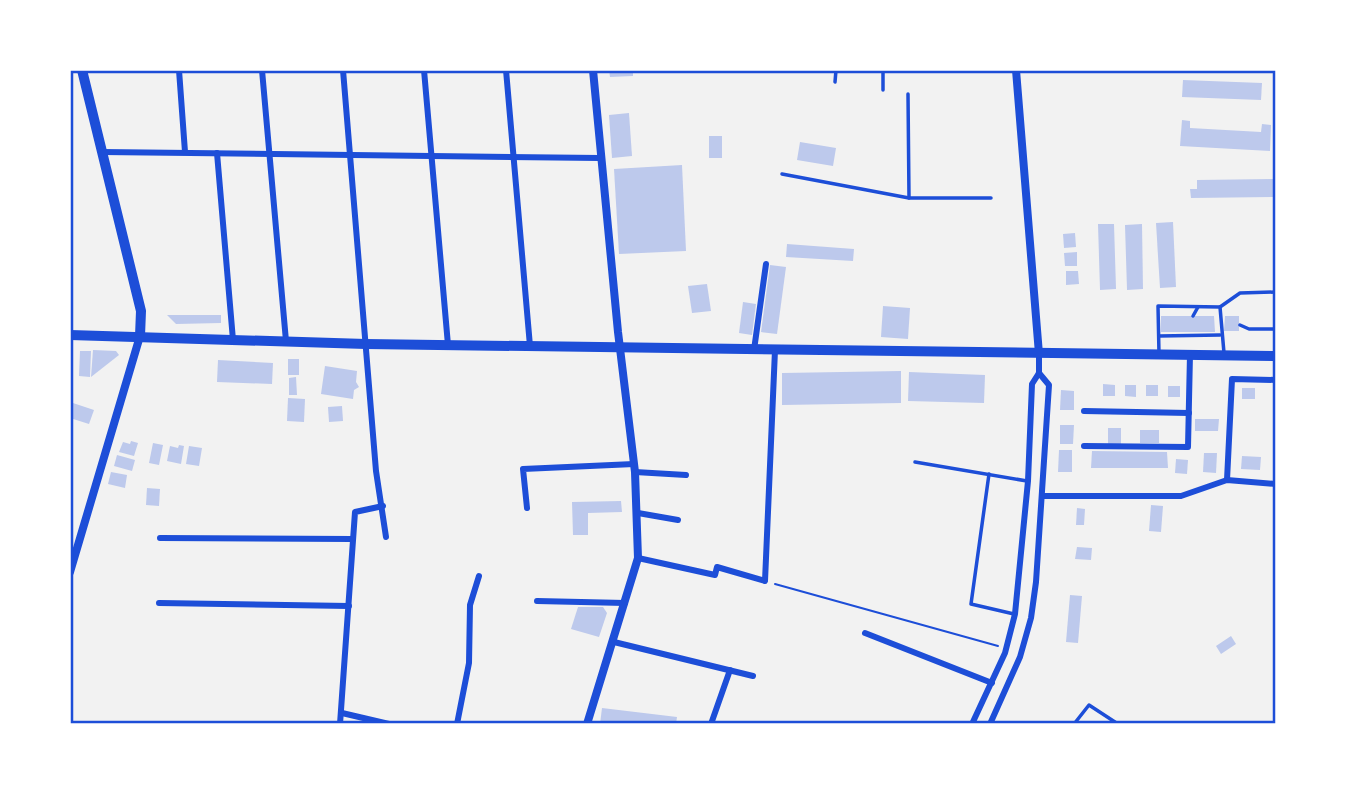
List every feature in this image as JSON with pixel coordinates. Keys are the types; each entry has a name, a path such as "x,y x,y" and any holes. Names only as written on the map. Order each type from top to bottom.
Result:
{"main road":[{"path":"82,70 141,311 140,336"},
{"path":"70,335 366,344 1276,356"}],"street":[{"path":"179,70 185,152"},
{"path":"262,70 286,341"},
{"path":"343,70 376,471 386,537"},
{"path":"424,70 448,345"},
{"path":"506,70 530,346"},
{"path":"587,724 638,558 635,468 619,347 593,70"},
{"path":"972,724 1006,648 1016,614 1028,481 1032,384 1039,373 1016,70"},
{"path":"101,152 600,158"},
{"path":"217,153 233,340"},
{"path":"754,350 766,264"},
{"path":"70,572 140,336"},
{"path":"638,558 715,575 717,567 765,581 775,350"},
{"path":"1084,446 1188,447 1190,354"},
{"path":"990,724 1020,657 1031,618 1043,496 1049,385 1039,373"},
{"path":"1227,480 1232,379 1276,380"},
{"path":"1084,411 1189,413"},
{"path":"527,508 523,469 635,468 686,475"},
{"path":"1043,496 1181,496 1227,480 1276,484"},
{"path":"340,724 355,512 383,506"},
{"path":"638,513 678,520"},
{"path":"160,538 352,539"},
{"path":"457,724 469,663 470,605 479,576"},
{"path":"537,601 625,603"},
{"path":"159,603 349,606"},
{"path":"1016,614 1031,618"},
{"path":"864,633 992,683"},
{"path":"614,642 753,676"},
{"path":"711,724 730,670"},
{"path":"342,713 389,724"}],"lane":[{"path":"835,82 836,70"},
{"path":"883,70 883,90"},
{"path":"908,94 909,198"},
{"path":"782,174 909,198 991,198"},
{"path":"1159,354 1158,306 1220,307 1240,293 1276,292"},
{"path":"1194,316 1198,307"},
{"path":"1220,307 1224,355"},
{"path":"1240,325 1249,329 1276,329"},
{"path":"1159,336 1221,335"},
{"path":"915,462 1028,481"},
{"path":"989,474 971,604 1016,614"},
{"path":"1074,724 1089,705 1118,724"}],"path":[{"path":"765,581 1006,648"}],"building":[{"path":"609,70 633,70 633,76 610,77"},
{"path":"1183,80 1262,83 1261,100 1182,97"},
{"path":"629,113 632,156 612,158 609,115"},
{"path":"1182,120 1190,121 1190,128 1261,132 1262,124 1271,125 1270,151 1180,146"},
{"path":"709,136 722,136 722,158 709,158"},
{"path":"800,142 836,148 833,166 797,160"},
{"path":"682,165 686,251 619,254 614,169"},
{"path":"1276,179 1276,197 1191,198 1190,189 1197,189 1197,180"},
{"path":"1173,222 1176,287 1160,288 1156,223"},
{"path":"1098,224 1114,224 1116,289 1100,290"},
{"path":"1142,224 1143,289 1127,290 1125,225"},
{"path":"1075,233 1076,247 1064,248 1063,234"},
{"path":"787,244 854,249 853,261 786,257"},
{"path":"1077,252 1077,266 1065,266 1064,253"},
{"path":"770,265 786,267 777,334 761,332"},
{"path":"1066,271 1078,271 1079,284 1066,285"},
{"path":"707,284 711,311 692,313 688,286"},
{"path":"743,302 756,304 752,335 739,333"},
{"path":"883,306 910,308 908,339 881,337"},
{"path":"167,315 221,315 221,323 176,324"},
{"path":"1161,316 1214,316 1215,332 1161,332"},
{"path":"1225,316 1239,316 1239,331 1224,331"},
{"path":"93,350 116,351 119,355 91,377"},
{"path":"80,351 91,351 90,377 79,376"},
{"path":"288,359 299,359 299,375 288,375"},
{"path":"218,360 273,363 272,384 217,382"},
{"path":"325,366 357,371 356,382 359,387 354,390 353,399 321,394"},
{"path":"901,371 901,403 782,405 782,373"},
{"path":"909,372 985,375 984,403 908,401"},
{"path":"296,377 297,395 289,395 289,378"},
{"path":"1103,384 1115,385 1115,396 1103,396"},
{"path":"1125,385 1136,385 1136,397 1125,396"},
{"path":"1146,385 1158,385 1158,396 1146,396"},
{"path":"1168,386 1180,386 1180,397 1168,397"},
{"path":"1242,388 1255,388 1255,399 1242,399"},
{"path":"1061,390 1074,391 1074,410 1060,410"},
{"path":"288,398 305,399 304,422 287,421"},
{"path":"70,402 94,410 89,424 70,418"},
{"path":"342,406 343,421 329,422 328,407"},
{"path":"1195,419 1219,419 1218,431 1195,431"},
{"path":"1060,425 1074,425 1073,444 1060,444"},
{"path":"1108,428 1121,428 1121,444 1108,444"},
{"path":"1140,430 1159,430 1159,443 1140,443"},
{"path":"131,441 138,443 134,456 119,452 123,442 130,444"},
{"path":"153,443 163,445 159,465 149,463"},
{"path":"179,445 184,446 181,464 167,461 170,446 178,448"},
{"path":"189,446 202,448 199,466 186,464"},
{"path":"1059,450 1072,450 1072,472 1058,472"},
{"path":"1092,451 1167,452 1168,468 1091,468"},
{"path":"1204,453 1217,453 1216,473 1203,472"},
{"path":"117,455 135,460 132,471 114,466"},
{"path":"1242,456 1261,457 1260,470 1241,469"},
{"path":"1176,459 1188,460 1187,474 1175,473"},
{"path":"111,472 127,475 125,488 108,484"},
{"path":"147,488 160,489 159,506 146,505"},
{"path":"621,501 622,512 588,513 588,535 573,535 572,502"},
{"path":"1151,505 1163,506 1161,532 1149,531"},
{"path":"1077,508 1085,509 1084,525 1076,525"},
{"path":"1077,547 1092,548 1091,560 1075,559"},
{"path":"1070,595 1082,596 1078,643 1066,642"},
{"path":"578,607 603,607 607,613 599,637 571,629"},
{"path":"1231,636 1236,644 1221,654 1216,646"},
{"path":"602,708 677,717 676,724 600,724"}]}
